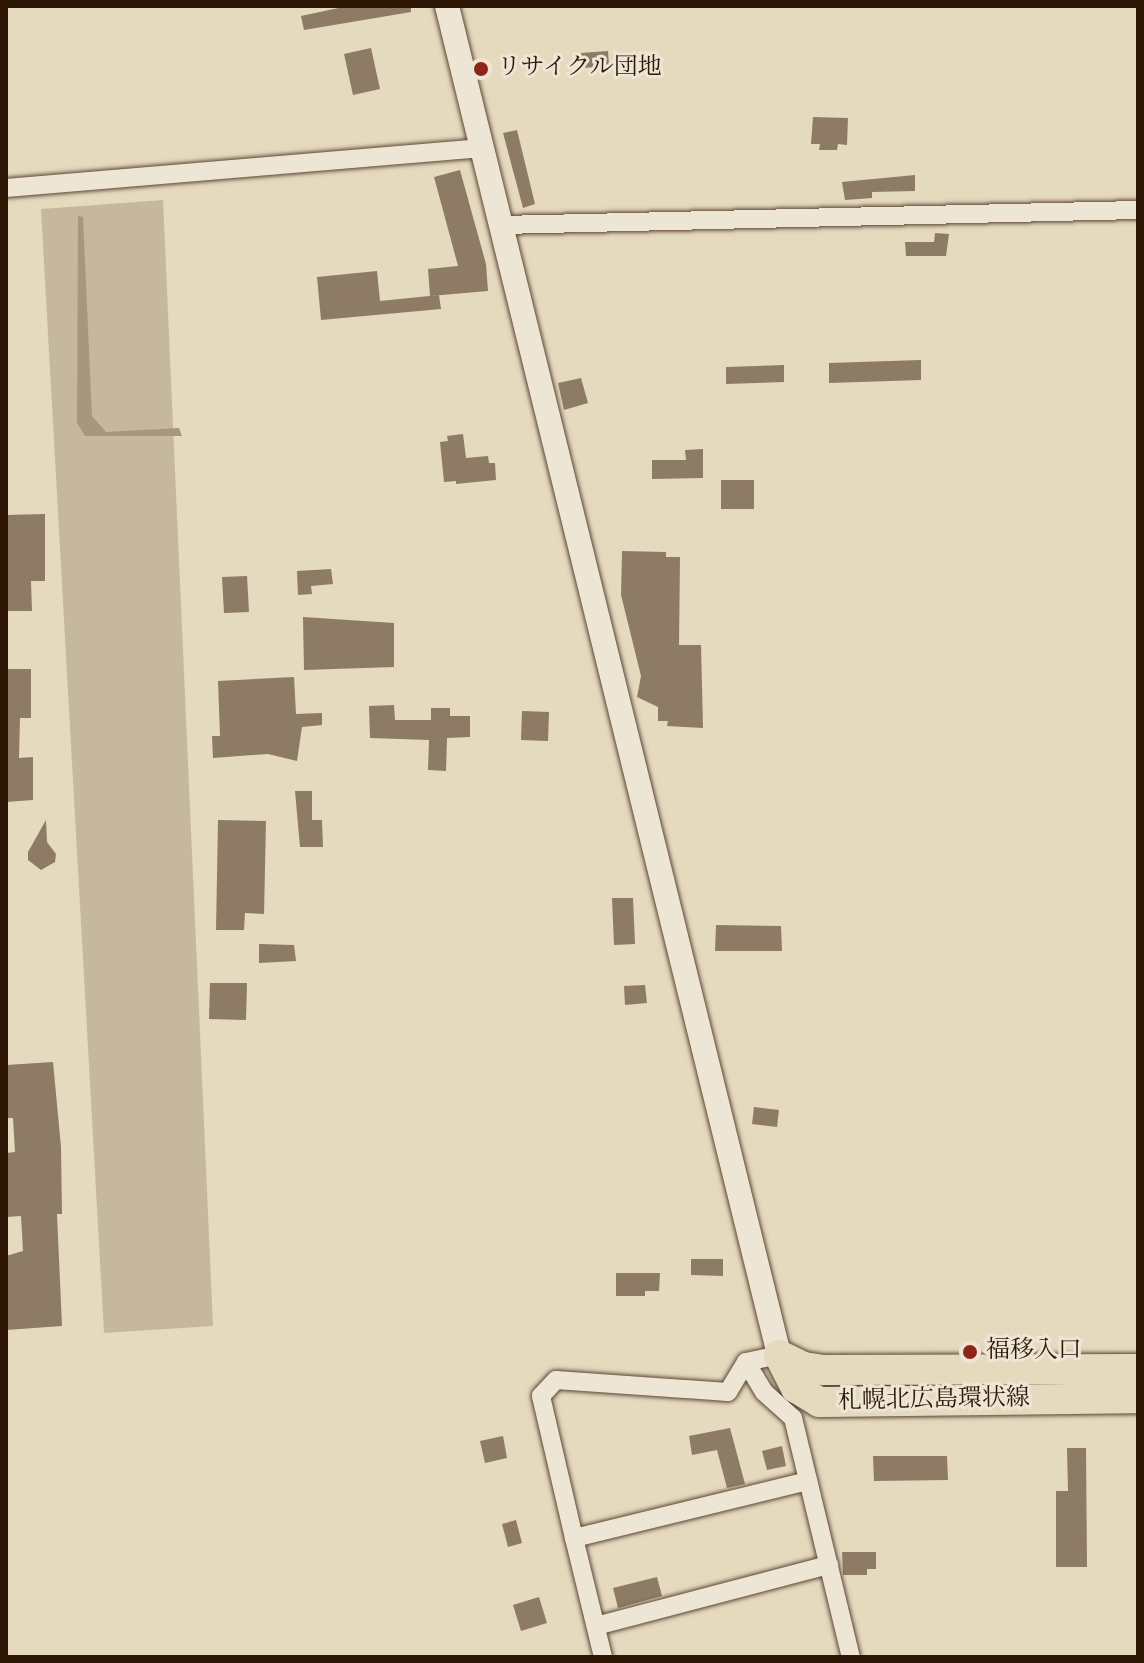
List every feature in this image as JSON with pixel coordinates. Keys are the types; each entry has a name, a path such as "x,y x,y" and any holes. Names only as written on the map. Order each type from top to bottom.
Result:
{"main road":[{"name":"札幌北広島環状線","path":"779,1355 804,1367 824,1370 1138,1369"},
{"name":"札幌北広島環状線","path":"779,1355 796,1388 819,1402 1138,1398"}],"street":[{"path":"447,6 779,1355 746,1362 728,1392 556,1380 541,1396 603,1657"},
{"path":"6,188 482,148"},
{"path":"501,225 1138,210"},
{"path":"746,1362 764,1392 793,1418 851,1657"},
{"path":"574,1538 808,1481"},
{"path":"596,1626 829,1565"}],"shaded area":[{"path":"163,200 213,1326 104,1333 41,209"},
{"path":"78,216 83,217 92,416 106,432 179,428 182,436 85,436 77,423"}],"building":[{"path":"348,6 411,6 411,12 304,30 301,16"},
{"path":"371,48 380,89 353,95 344,54"},
{"path":"608,51 609,66 582,68 581,53"},
{"path":"813,117 848,118 847,145 838,144 837,150 819,150 820,144 811,144"},
{"path":"517,130 535,204 523,208 503,133"},
{"path":"460,170 486,264 488,291 430,296 428,269 458,266 434,177"},
{"path":"915,175 915,191 872,192 872,198 845,200 842,182"},
{"path":"935,233 949,234 946,256 906,256 905,242 934,242"},
{"path":"377,271 380,301 439,295 441,309 321,320 317,277"},
{"path":"921,360 921,380 829,383 829,363"},
{"path":"784,365 784,382 726,384 726,367"},
{"path":"581,378 588,403 564,410 558,383"},
{"path":"463,434 466,458 488,456 489,463 495,463 496,480 456,484 456,481 444,482 440,442 448,441 447,436"},
{"path":"703,449 703,478 652,479 652,460 686,460 685,450"},
{"path":"721,480 754,480 754,509 721,509"},
{"path":"45,514 45,581 31,581 32,611 6,611 6,515"},
{"path":"622,551 666,552 666,557 680,557 679,645 701,645 703,728 667,726 668,721 658,721 658,707 637,697 641,676 621,595"},
{"path":"331,569 333,584 311,586 312,594 298,595 297,571"},
{"path":"247,576 249,612 224,613 222,577"},
{"path":"303,617 394,623 394,667 304,670"},
{"path":"6,669 31,669 31,718 20,718 19,758 33,757 33,800 6,802"},
{"path":"294,677 296,714 322,713 322,725 302,727 297,761 268,754 213,758 212,736 220,736 218,681"},
{"path":"394,705 395,720 431,720 431,708 450,708 450,716 470,716 470,737 447,738 446,771 428,770 429,740 370,738 369,706"},
{"path":"522,711 549,712 548,741 521,740"},
{"path":"295,791 312,791 312,820 322,820 323,847 300,847"},
{"path":"46,820 47,842 56,854 55,862 41,870 28,860 28,852"},
{"path":"218,820 266,821 264,914 245,913 244,930 216,930"},
{"path":"612,898 633,898 635,944 614,945"},
{"path":"716,925 781,926 782,951 715,951"},
{"path":"259,944 294,945 296,961 259,963"},
{"path":"210,983 247,983 246,1020 209,1019"},
{"path":"645,985 647,1003 625,1005 624,986"},
{"path":"53,1062 61,1147 62,1214 57,1214 62,1326 6,1330 6,1256 23,1251 21,1216 6,1217 6,1153 15,1152 13,1118 6,1118 6,1065"},
{"path":"754,1107 779,1110 777,1127 752,1124"},
{"path":"691,1259 723,1259 723,1276 691,1275"},
{"path":"616,1273 660,1273 659,1291 645,1291 645,1296 616,1296"},
{"path":"730,1428 745,1484 727,1488 717,1450 692,1455 689,1436"},
{"path":"503,1436 507,1458 485,1463 480,1441"},
{"path":"782,1446 786,1466 767,1470 762,1451"},
{"path":"1067,1448 1086,1448 1087,1567 1056,1567 1056,1491 1068,1491"},
{"path":"873,1456 947,1456 948,1480 874,1481"},
{"path":"516,1520 522,1543 508,1547 502,1524"},
{"path":"842,1552 876,1552 876,1569 867,1569 867,1575 843,1575"},
{"path":"657,1577 662,1596 618,1608 613,1588"},
{"path":"539,1597 547,1623 521,1631 513,1605"}],"place":[{"name":"リサイクル団地","path":"481,69"},
{"name":"福移入口","path":"970,1352"}]}
